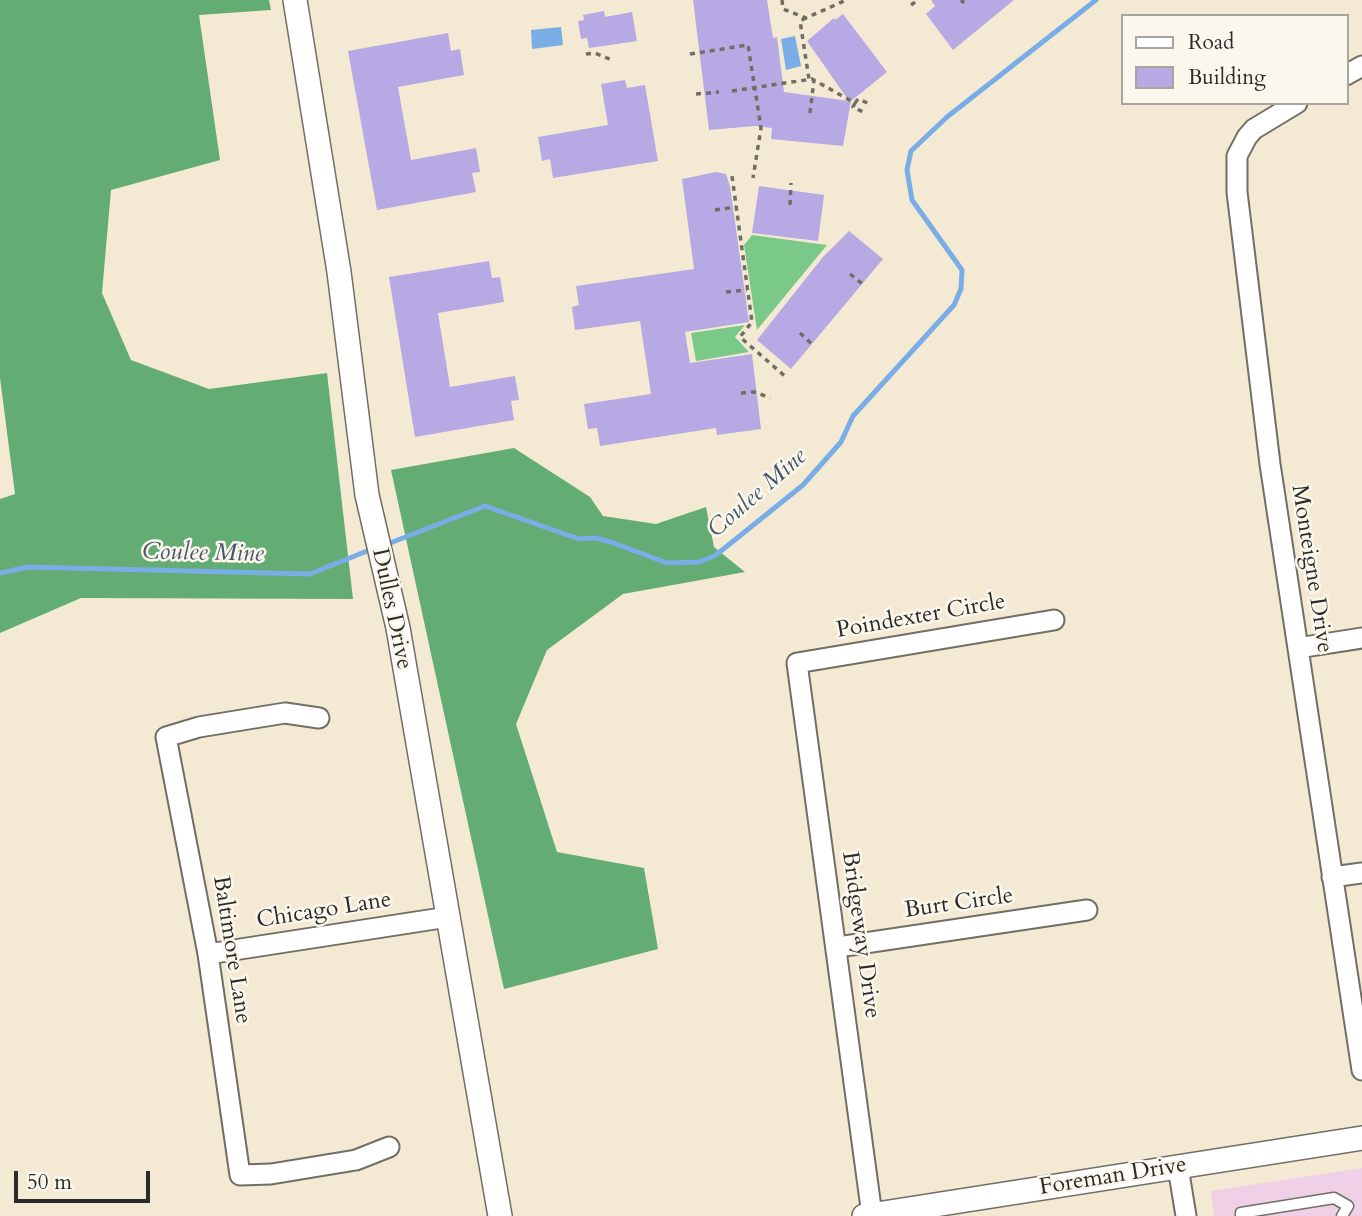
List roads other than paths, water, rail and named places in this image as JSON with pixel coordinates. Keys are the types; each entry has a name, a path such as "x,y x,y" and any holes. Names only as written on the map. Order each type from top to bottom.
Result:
{"street":[{"name":"Dulles Drive","path":"295,0 339,271 367,495 398,628 500,1216"},
{"name":"Monteigne Drive","path":"1294,105 1254,129 1240,147 1236,167 1239,219 1270,464 1362,1070"},
{"name":"Poindexter Circle","path":"797,663 1054,620"},
{"path":"1298,648 1362,638"},
{"name":"Bridgeway Drive","path":"797,663 838,947 868,1215"},
{"name":"Baltimore Lane","path":"319,718 285,713 198,727 166,737 208,954 240,1175 271,1174 356,1160 389,1147"},
{"path":"1332,877 1362,873"},
{"name":"Burt Circle","path":"838,947 1087,910"},
{"name":"Chicago Lane","path":"208,954 448,917"},
{"name":"Foreman Drive","path":"868,1215 1362,1138"},
{"path":"1178,1167 1186,1216"}],"lane":[{"path":"1241,1216 1241,1213 1334,1198 1348,1206 1342,1216"}],"water":[{"path":"561,27 563,45 532,49 531,30"},
{"path":"795,36 801,66 786,70 781,39"}],"waterway":[{"name":"Coulee Mine","path":"385,545 485,506 579,539 595,538 611,542 667,563 700,562 716,555 803,485 841,442 853,416 954,305 961,289 962,270 912,200 907,170 911,151 947,117 1096,0"},
{"name":"Coulee Mine","path":"0,573 28,567 310,574 372,549"}]}
